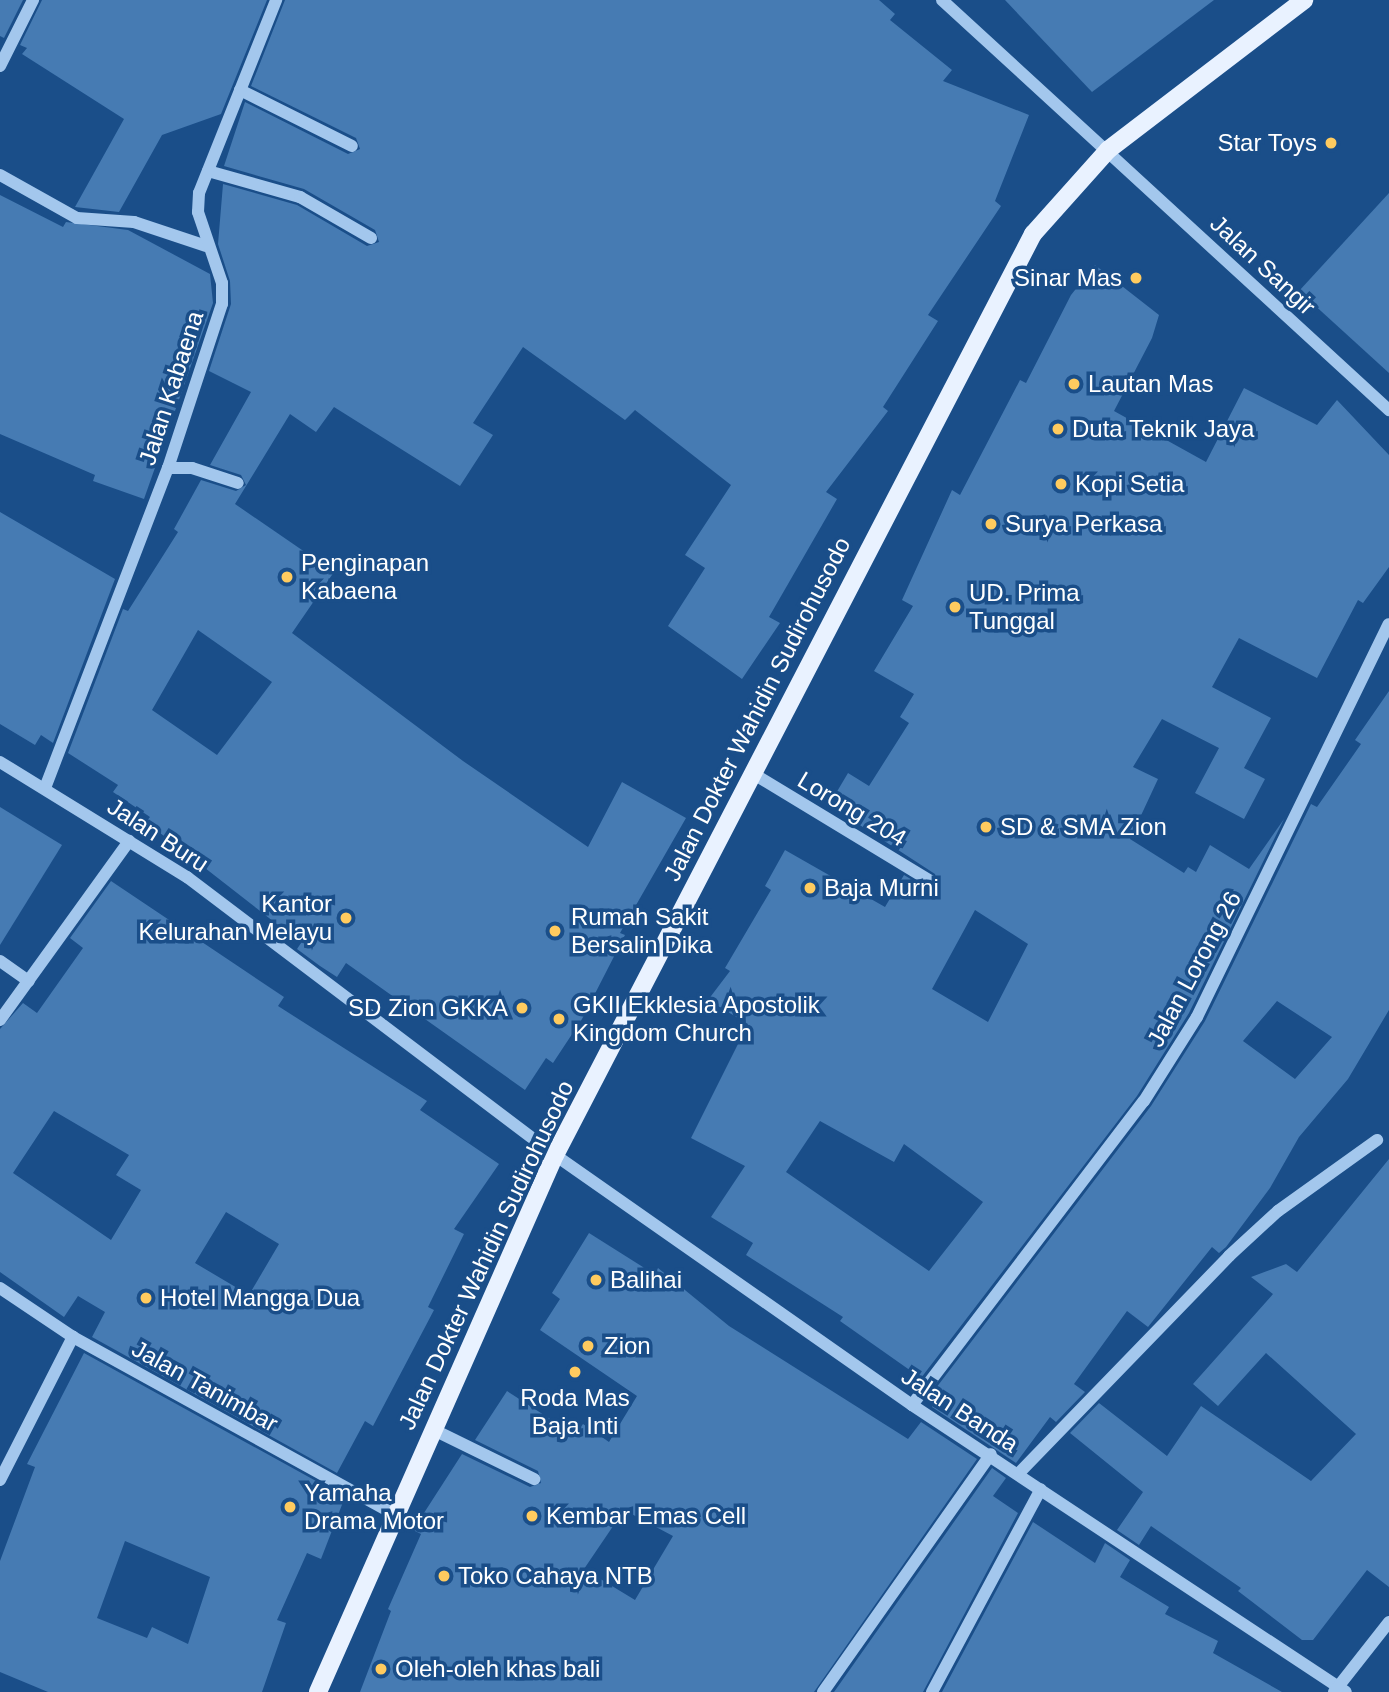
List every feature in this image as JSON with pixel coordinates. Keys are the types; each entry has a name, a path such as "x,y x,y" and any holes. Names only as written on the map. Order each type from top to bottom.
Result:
{"main road":[{"name":"Jalan Dokter Wahidin Sudirohusodo","path":"318,1692 394,1514 555,1155 1033,234 1108,150 1304,0"}],"street":[{"path":"0,66 33,0"},
{"name":"Jalan Kabaena","path":"45,788 168,468 222,304 222,283 206,246 198,212 208,171 276,0"},
{"name":"Jalan Sangir","path":"942,0 1389,410"},
{"path":"240,90 352,146"},
{"path":"208,171 300,197 371,238"},
{"path":"0,175 77,218 134,222 206,246"},
{"path":"168,468 192,468 238,483"},
{"name":"Jalan Lorong 26","path":"912,1405 1144,1101 1197,1017 1389,624"},
{"name":"Jalan Buru","path":"0,762 187,877 555,1155"},
{"name":"Lorong 204","path":"752,773 930,881"},
{"path":"0,1020 129,841"},
{"path":"0,961 29,981"},
{"path":"1018,1474 1229,1256 1278,1211 1377,1140"},
{"name":"Jalan Banda","path":"555,1155 912,1405 991,1454 1339,1690"},
{"name":"Jalan Tanimbar","path":"0,1288 73,1337 394,1514"},
{"path":"0,1480 73,1337"},
{"path":"432,1429 534,1479"},
{"path":"823,1692 991,1454"},
{"path":"932,1692 1041,1489"},
{"path":"1339,1690 1389,1622"}],"building":[{"path":"0,0 23,0 4,38 0,36"},
{"path":"42,0 267,0 221,114 162,135 119,212 75,207 124,119 22,54 27,48 20,45"},
{"path":"285,0 879,0 895,14 890,20 952,70 943,81 1029,115 995,201 1001,206 928,315 938,321 883,407 888,411 826,492 837,499 769,617 780,623 742,679 668,626 705,568 685,555 731,485 635,410 625,420 523,347 473,423 493,435 460,486 334,407 316,432 290,414 235,504 334,572 292,633 463,761 588,847 622,782 686,818 620,933 625,935 582,1019 553,1063 546,1058 525,1090 346,963 337,977 320,966 297,949 301,943 146,822 150,817 113,792 118,785 68,753 123,609 128,611 178,532 174,529 201,480 236,491 246,485 241,475 210,465 251,392 209,371 231,304 230,281 218,244 223,184 297,205 367,246 379,242 375,230 304,189 224,166 245,102 348,154 360,149 356,138 251,86","holes":["198,630 272,682 217,755 152,710"]},
{"path":"1005,0 1214,0 1092,92"},
{"path":"1389,193 1389,373 1299,291"},
{"path":"0,195 63,227 66,222 128,230 210,274 213,303 144,499 93,481 95,475 0,434"},
{"path":"1095,265 1159,315 1152,338 1114,411 1206,462 1244,388 1317,425 1337,400 1389,455 1389,567 1363,603 1358,600 1317,678 1239,638 1212,687 1271,718 1244,768 1265,779 1244,819 1195,793 1219,748 1162,719 1133,767 1158,779 1130,839 1184,873 1188,867 1196,872 1210,845 1249,869 1284,819 1189,1013 1137,1096 921,1378 840,1321 843,1317 746,1255 753,1243 711,1217 745,1166 691,1138 748,1024 708,1000 730,971 725,968 771,890 765,886 785,850 885,907 904,875 929,890 938,885 935,874 829,805 848,773 869,786 909,723 900,717 914,694 874,671 913,606 902,600 952,490 960,495 1020,380 1026,383 1071,295","holes":["975,910 1028,944 988,1022 932,989","820,1121 894,1162 904,1144 983,1202 929,1271 786,1172"]},
{"path":"0,512 115,579 53,743 41,735 35,745 0,724"},
{"path":"1389,691 1389,1010 1348,1079 1299,1137 1270,1188 1226,1247 1219,1253 1212,1247 1148,1327 1127,1311 1074,1384 1085,1392 1056,1422 1050,1417 1016,1463 932,1407 943,1392 936,1388 1151,1106 1205,1021 1311,804 1317,807 1361,744 1355,740","holes":["1277,1001 1332,1037 1295,1079 1243,1041"]},
{"path":"0,807 62,845 0,945"},
{"path":"111,881 284,997 278,1006 427,1101 420,1110 499,1164 454,1229 464,1234 428,1307 434,1310 373,1426 365,1421 337,1473 92,1337 105,1312 78,1296 64,1317 0,1272 0,1029 23,1003 37,1013 83,948 70,938","holes":["54,1111 129,1155 116,1175 141,1190 111,1240 13,1173","226,1212 279,1244 249,1295 195,1263"]},
{"path":"1389,1159 1389,1587 1367,1570 1313,1640 1302,1640 1238,1591 1241,1588 1151,1526 1139,1545 1117,1530 1143,1492 1070,1433 1099,1403 1167,1456 1201,1406 1311,1481 1356,1434 1266,1353 1218,1406 1193,1384 1273,1294 1251,1277 1286,1264 1297,1272"},
{"path":"589,1233 654,1274 658,1268 729,1326 908,1439 921,1422 977,1459 814,1692 360,1692 391,1611 388,1609 421,1534 413,1530 462,1454 530,1487 541,1483 538,1471 475,1440 507,1391 575,1435 583,1424 609,1442 637,1396 540,1330 560,1299 552,1293","holes":["624,1510 673,1536 635,1600 584,1569"]},
{"path":"84,1353 345,1497 321,1559 307,1553 277,1620 286,1623 262,1692 48,1692 0,1672 0,1561 35,1467 27,1464","holes":["125,1541 210,1577 188,1644 152,1627 147,1638 97,1618"]},
{"path":"992,1468 1006,1478 993,1496 1018,1513 923,1692 834,1692"},
{"path":"1033,1522 1095,1563 1105,1543 1130,1560 1120,1577 1169,1607 1165,1614 1218,1641 1213,1653 1282,1692 942,1692"}],"place":[{"name":"Star Toys","path":"1331,143"},
{"name":"Sinar Mas","path":"1136,278"},
{"name":"Lautan Mas","path":"1074,384"},
{"name":"Duta Teknik Jaya","path":"1058,429"},
{"name":"Kopi Setia","path":"1061,484"},
{"name":"Surya Perkasa","path":"991,524"},
{"name":"Penginapan Kabaena","path":"287,577"},
{"name":"UD. Prima Tunggal","path":"955,607"},
{"name":"SD & SMA Zion","path":"986,827"},
{"name":"Baja Murni","path":"810,888"},
{"name":"Kantor Kelurahan Melayu","path":"346,918"},
{"name":"Rumah Sakit Bersalin Dika","path":"555,931"},
{"name":"SD Zion GKKA","path":"522,1008"},
{"name":"GKII Ekklesia Apostolik Kingdom Church","path":"559,1019"},
{"name":"Balihai","path":"596,1280"},
{"name":"Hotel Mangga Dua","path":"146,1298"},
{"name":"Zion","path":"588,1346"},
{"name":"Roda Mas Baja Inti","path":"575,1372"},
{"name":"Yamaha Drama Motor","path":"290,1507"},
{"name":"Kembar Emas Cell","path":"532,1516"},
{"name":"Toko Cahaya NTB","path":"444,1576"},
{"name":"Oleh-oleh khas bali","path":"381,1669"}]}
